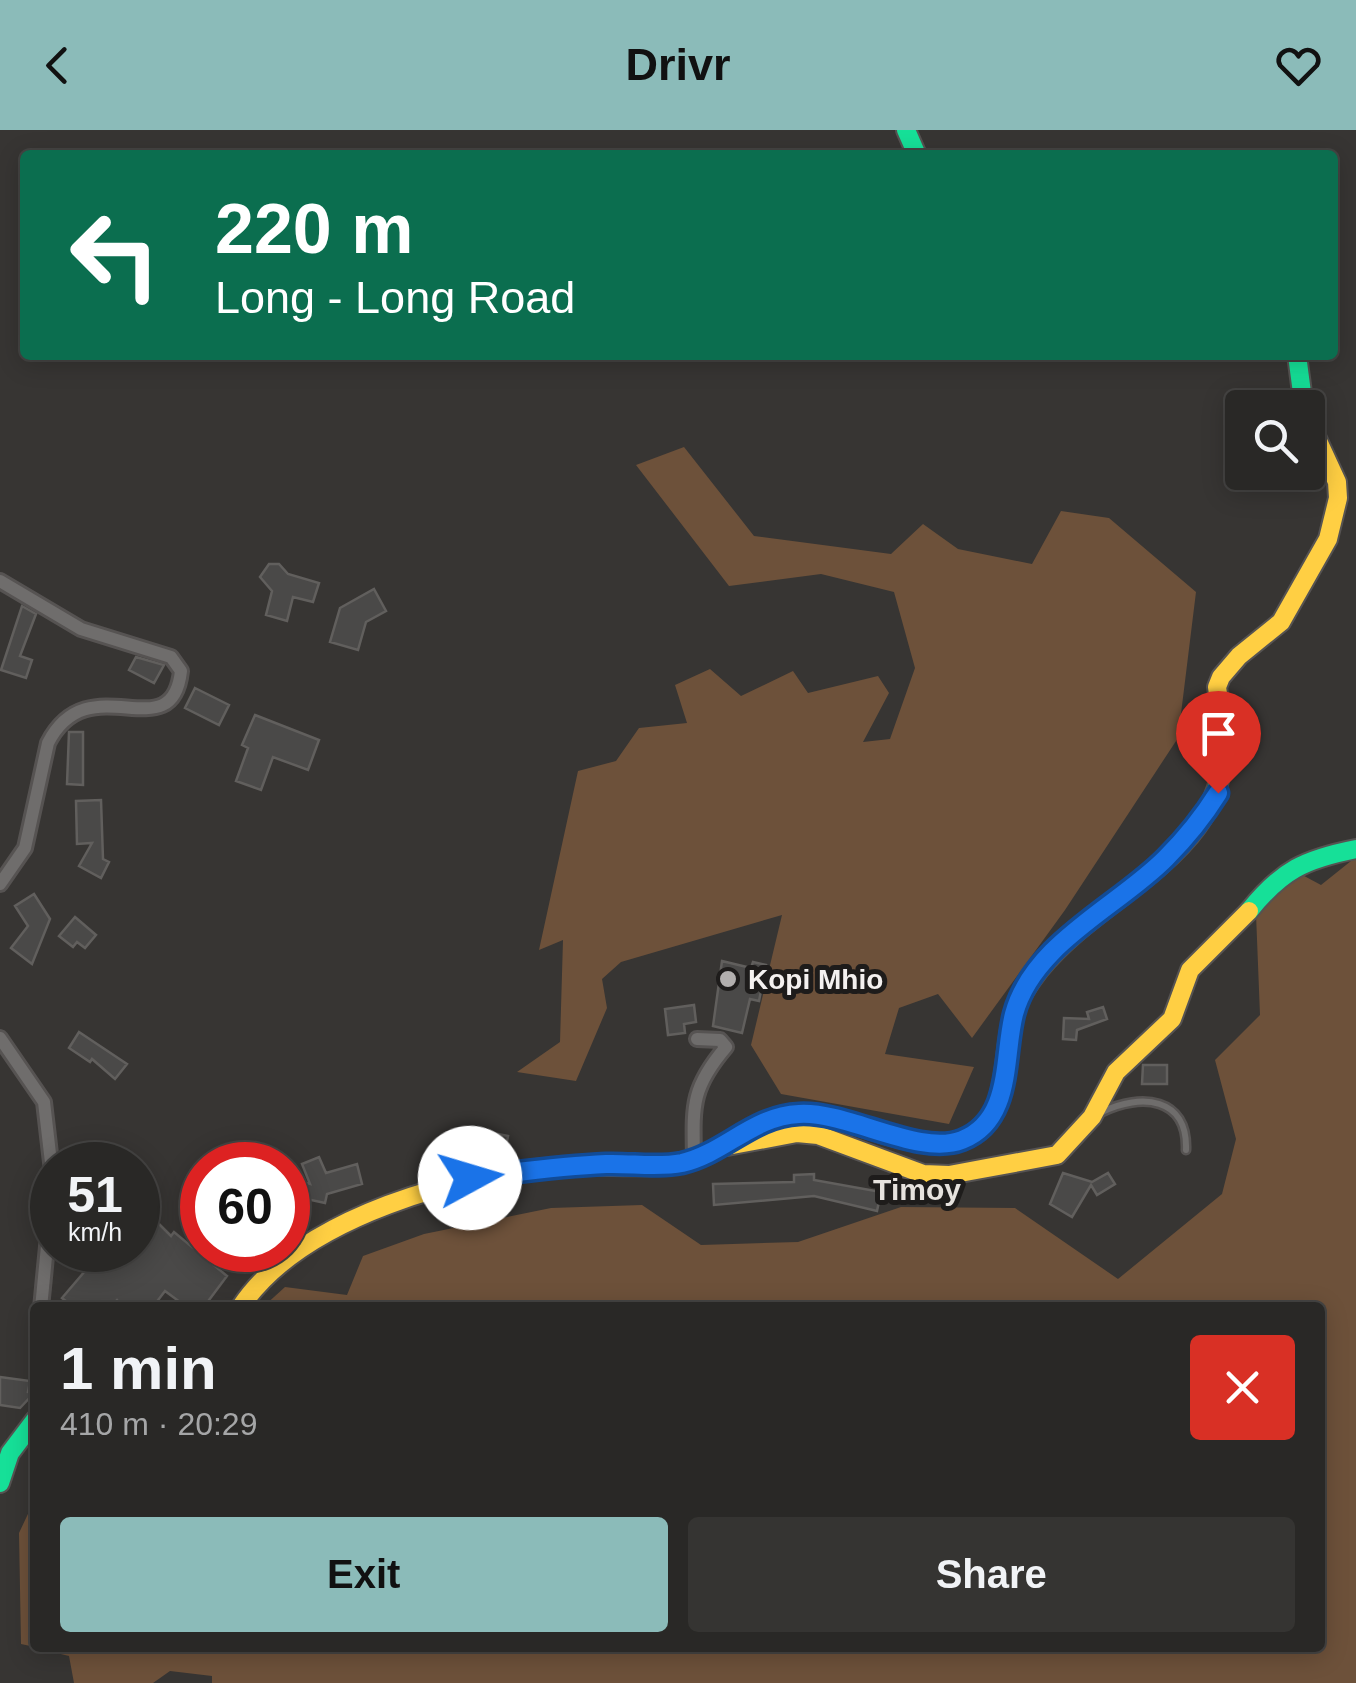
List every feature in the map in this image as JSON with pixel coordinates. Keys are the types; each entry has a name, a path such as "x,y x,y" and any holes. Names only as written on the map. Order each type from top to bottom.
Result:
{"main road":[{"path":"1298,360 1302,390"},
{"path":"245,1302 280,1260 427,1191 470,1178 583,1165 656,1166 694,1158 774,1116 833,1116 938,1145 963,1140 984,1125 1008,1076 1014,1015 1034,978 1087,922 1165,859 1218,793 1224,764 1217,687 1220,676 1232,659 1284,617 1335,524 1337,482 1325,456"},
{"path":"717,1148 797,1133 818,1135 924,1174 949,1176 1057,1155 1092,1116 1116,1072 1172,1019 1190,970 1236,928 1272,883 1292,867 1321,854 1356,849"},
{"path":"0,1483 10,1452 30,1426"}],"street":[{"path":"0,581 81,630 171,657 181,671 176,697 171,701 146,708 88,706 68,715 56,728 48,743 25,848 0,884"},
{"path":"0,1038 44,1102 49,1142"},
{"path":"694,1158 694,1117 701,1077 726,1047 720,1040 697,1040"},
{"path":"42,1302 45,1272"}],"lane":[{"path":"1092,1116 1130,1100 1146,1099 1168,1106 1178,1114 1186,1134 1186,1150"}],"shaded area":[{"path":"684,447 754,536 891,554 923,524 958,549 1032,564 1061,511 1109,518 1196,592 1178,738 1065,910 972,1038 938,994 899,1008 885,1054 974,1067 949,1124 781,1094 751,1045 782,915 621,962 602,979 607,1008 576,1081 517,1072 560,1042 563,940 539,950 578,771 616,761 639,728 687,723 675,685 710,669 741,696 793,671 808,693 878,676 889,693 863,742 890,739 915,668 894,592 821,574 729,586 636,465"},
{"path":"1356,857 1356,1683 212,1683 212,1676 170,1671 153,1683 74,1683 69,1656 52,1652 1325,1652 1325,1302 268,1302 285,1287 347,1295 363,1256 424,1234 551,1208 642,1205 701,1245 798,1242 901,1207 1015,1208 1118,1279 1222,1194 1236,1139 1215,1060 1260,1015 1256,914 1293,870 1321,885"},
{"path":"30,1510 30,1646 21,1644 19,1533"}],"building":[{"path":"269,564 279,564 288,574 319,583 313,602 293,597 287,621 266,615 272,591 260,577"},
{"path":"374,589 386,611 366,622 358,650 330,642 340,608"},
{"path":"22,606 36,614 20,656 32,660 26,678 1,670"},
{"path":"136,657 164,665 154,683 129,670"},
{"path":"195,688 229,705 219,725 185,708"},
{"path":"255,715 319,740 308,770 273,757 261,790 236,781 248,748 242,745"},
{"path":"69,732 83,732 83,785 67,784"},
{"path":"101,800 103,859 109,862 101,878 79,866 92,843 77,844 76,801"},
{"path":"34,894 50,919 32,964 11,948 28,926 15,906"},
{"path":"75,917 96,935 85,948 77,942 73,947 59,936"},
{"path":"722,961 751,968 753,962 766,965 759,1001 750,999 742,1033 713,1026"},
{"path":"694,1005 696,1022 684,1024 685,1033 668,1035 665,1009"},
{"path":"1103,1007 1107,1019 1077,1030 1076,1040 1063,1039 1064,1018 1089,1019 1087,1012"},
{"path":"79,1032 127,1064 115,1079 92,1059 90,1062 69,1048"},
{"path":"1143,1065 1167,1065 1167,1084 1142,1084"},
{"path":"483,1131 508,1136 504,1157 479,1153"},
{"path":"319,1157 326,1173 357,1164 362,1184 327,1194 325,1203 310,1200 310,1161"},
{"path":"1063,1173 1092,1182 1108,1173 1115,1184 1097,1195 1091,1185 1072,1217 1050,1204"},
{"path":"814,1174 814,1180 881,1192 877,1211 814,1196 714,1205 713,1184 794,1182 794,1175"},
{"path":"160,1225 171,1236 174,1232 180,1237 180,1272 222,1272 227,1276 209,1300 212,1302 180,1302 165,1291 157,1302 67,1302 62,1298 84,1272 160,1272"},
{"path":"0,1377 30,1381 30,1397 20,1408 0,1405"}],"traffic: fast":[{"path":"906,130 915,150"},
{"path":"1298,360 1302,390"},
{"path":"706,1154 764,1123 790,1115 822,1116 928,1144 966,1138 981,1128 998,1100 1009,1032 1024,992 1067,940 1163,863 1190,835 1211,804 1222,766 1222,722"},
{"path":"1249,911 1272,885 1296,868 1356,849"},
{"path":"0,1483 10,1453 30,1427"}],"traffic: slow":[{"path":"1222,722 1217,687 1221,677 1239,656 1281,622 1328,539 1338,498 1337,482 1325,456"},
{"path":"727,1146 797,1133 818,1135 923,1174 949,1175 1057,1155 1092,1117 1116,1072 1172,1019 1190,970 1249,911"},
{"path":"245,1302 267,1276 302,1248 343,1224 435,1189 527,1170 656,1166 706,1154"}],"place":[{"name":"Kopi Mhio","path":"728,979"}],"district":[{"name":"Timoy","path":"917,1190"}],"route":[{"path":"470,1178 583,1165 656,1166 684,1162 774,1116 833,1116 938,1145 963,1140 984,1125 998,1099 1008,1076 1014,1015 1034,978 1087,922 1165,859 1200,822 1218,793"}]}
